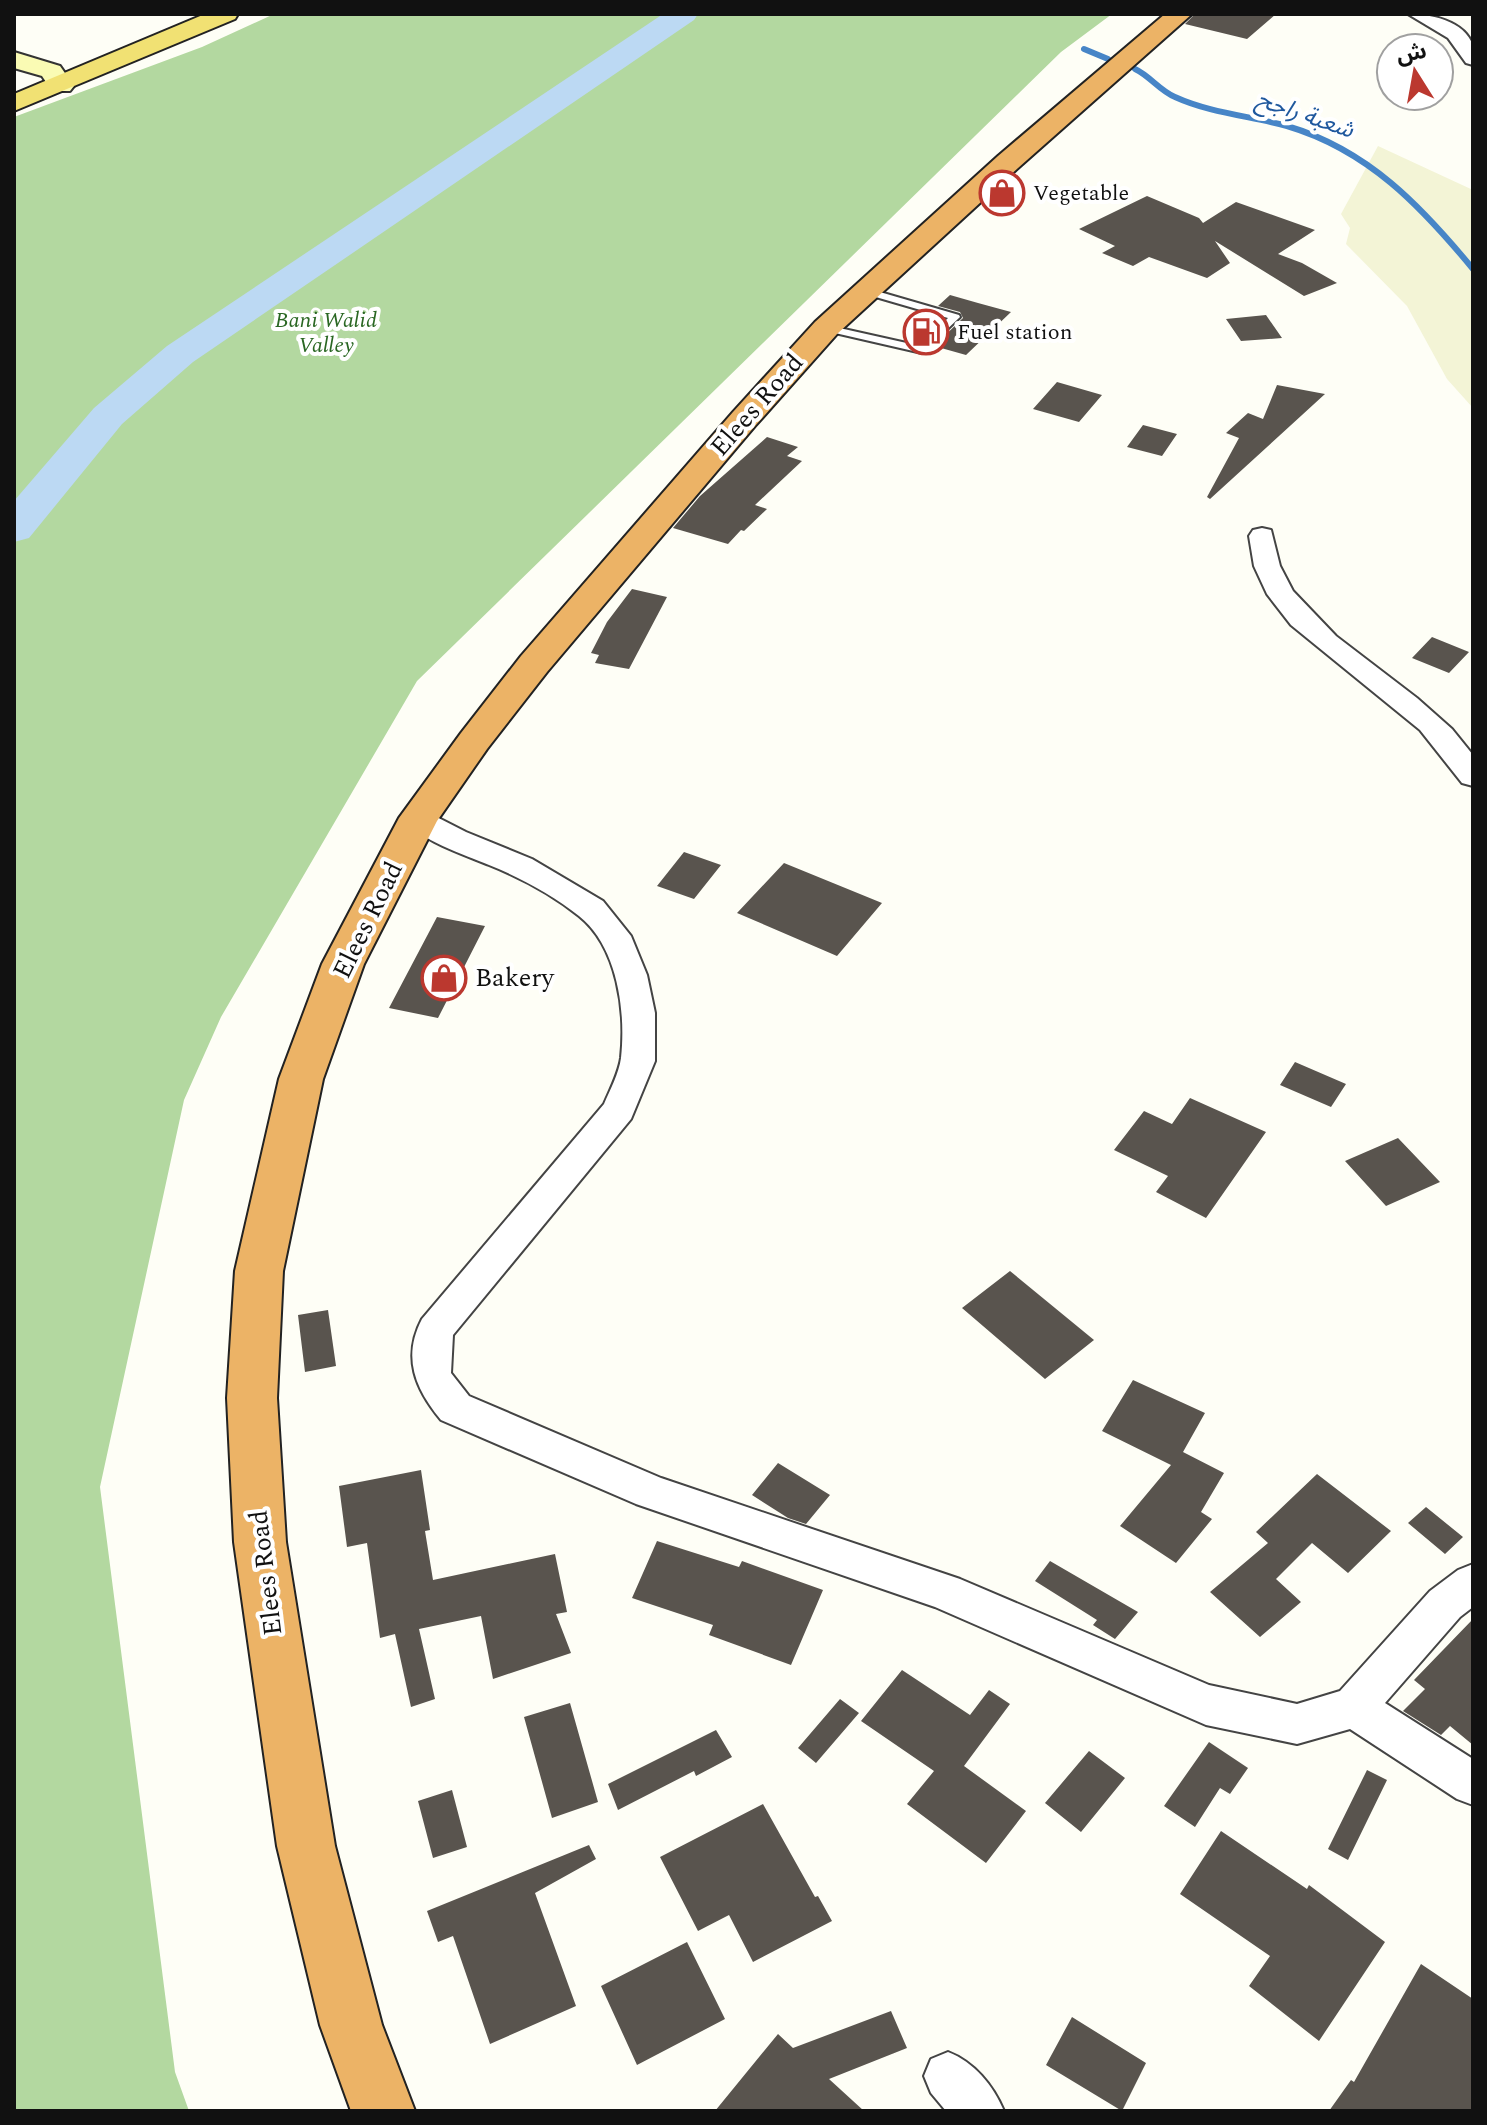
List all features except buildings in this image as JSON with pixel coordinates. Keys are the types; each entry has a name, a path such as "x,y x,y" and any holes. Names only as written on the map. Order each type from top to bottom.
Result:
{"highway":[{"name":"Elees Road","path":"383,2111 351,2025 306,1846 260,1542 252,1398 259,1271 301,1079 343,964 419,818 534,664 826,328 1008,162 1180,14"}],"main road":[{"path":"14,103 61,86 226,14"}],"street":[{"path":"1417,14 1455,34 1473,59"},
{"path":"14,60 51,71 61,86"},
{"path":"1262,536 1266,567 1282,597 1316,633 1429,723 1473,776"},
{"path":"419,818 455,839 521,866 592,909 615,936 631,975 638,1013 638,1061 619,1110 435,1330 428,1362 433,1384 455,1408 650,1492 945,1592 1206,1705 1297,1724 1354,1707 1445,1604 1473,1583"},
{"path":"1354,1707 1473,1784"}],"lane":[{"path":"826,328 922,350 955,317 866,291"}],"green space":[{"name":"Bani Walid Valley","path":"274,14 1112,14 1061,52 417,681 221,1017 184,1100 100,1487 175,2072 189,2111 14,2111 14,117 202,47"},
{"path":"1378,146 1473,190 1473,408 1447,379 1407,306 1346,244 1350,228 1341,214"}],"waterway":[{"name":"Bani Walid Valley","path":"14,529 108,416 180,354 683,14"},
{"path":"1084,49 1108,59"},
{"name":"شعبة راجح","path":"1135,69 1170,94 1188,102 1287,126 1343,150 1368,165 1413,202 1473,269"}],"place":[{"name":"Vegetable","path":"1002,193"},
{"name":"Fuel station","path":"926,332"},
{"name":"Bakery","path":"444,978"}]}
